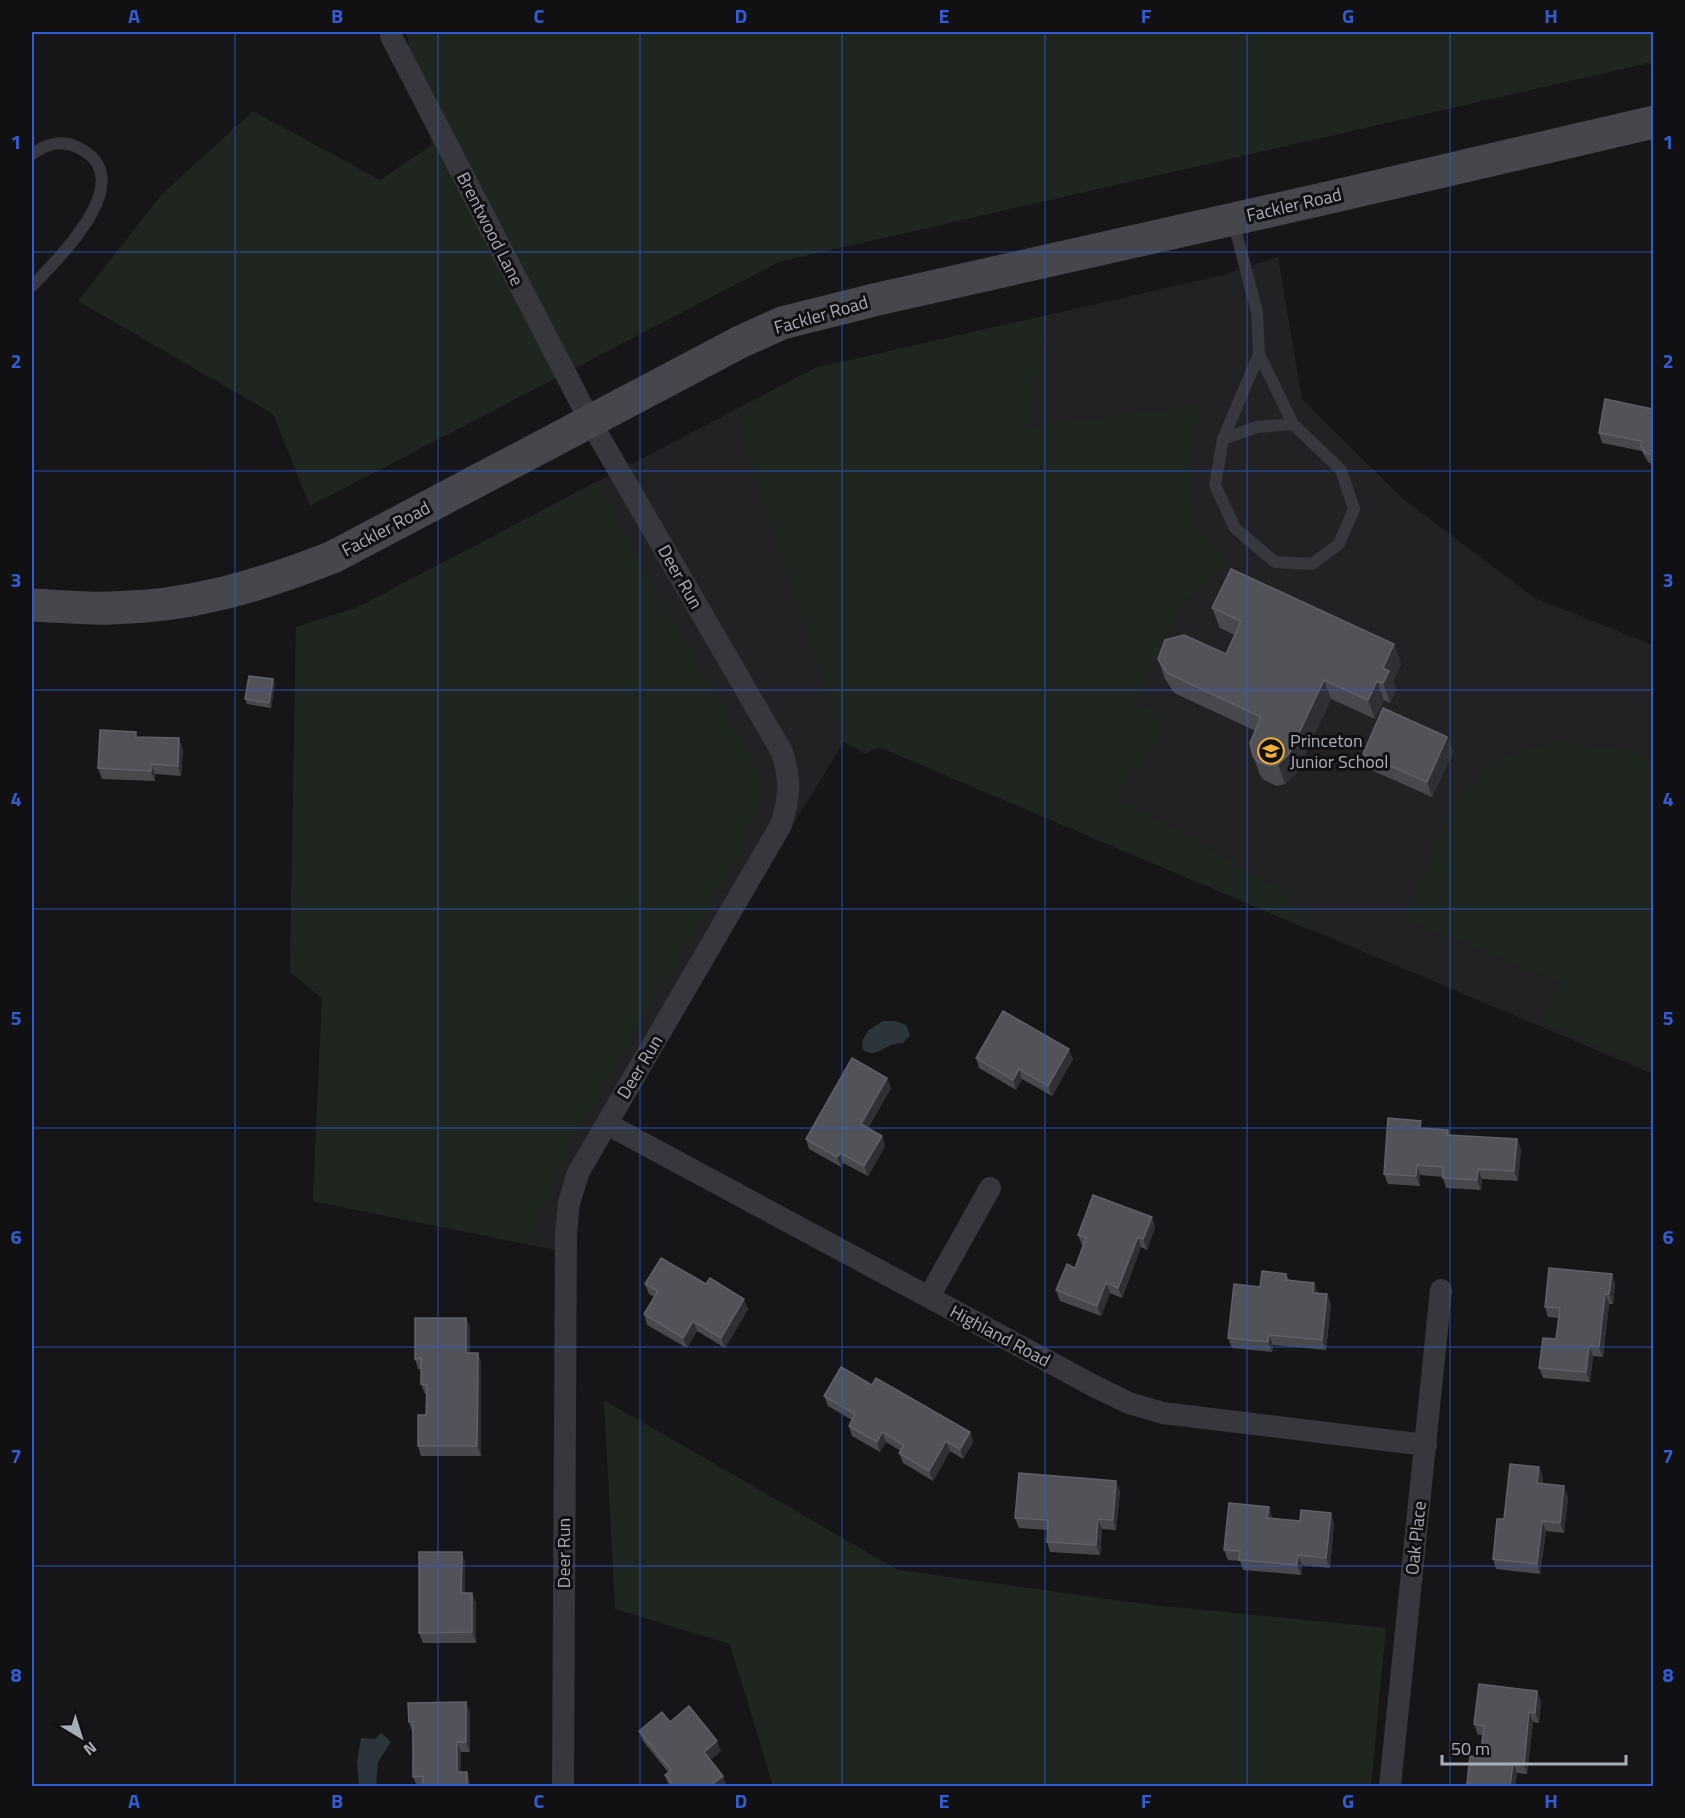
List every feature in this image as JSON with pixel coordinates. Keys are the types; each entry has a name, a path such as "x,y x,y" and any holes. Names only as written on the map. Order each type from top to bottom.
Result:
{"street":[{"name":"Brentwood Lane","path":"391,36 590,422"},
{"name":"Fackler Road","path":"32,605 109,609 157,605 214,597 279,579 333,557 740,342 782,323 1653,122"},
{"name":"Deer Run","path":"563,1786 566,1234 569,1203 578,1173 781,825 788,801 788,773 782,752 590,422"},
{"name":"Highland Road","path":"607,1124 1129,1403 1163,1413 1426,1444"},
{"path":"928,1297 990,1188"},
{"name":"Oak Place","path":"1390,1786 1441,1290"}],"lane":[{"path":"32,154 44,145 58,142 78,148 94,159 102,174 100,192 90,218 62,255 32,286"},
{"path":"1233,219 1257,312 1259,354 1293,424 1341,470 1354,509 1339,544 1312,564 1275,562 1235,528 1215,485 1223,439 1259,354"},
{"path":"1223,439 1257,426 1293,424"}],"shaded area":[{"path":"406,32 1653,32 1653,62 779,262 310,506 273,414 78,301 162,194 253,111 380,180 432,145"},
{"name":"Princeton Junior School","path":"1278,257 1302,399 1402,498 1535,598 1653,645 1653,1074 879,747 865,754 844,742 607,1125 564,1252 313,1201 322,998 290,972 296,627 356,608 815,368 1223,275"},
{"path":"1048,315 1026,427 1200,405 1187,476 1194,527 1231,562 1183,602 1134,702 1159,711 1159,737 1115,795 1282,890 1312,931 879,747 865,754 844,742 737,417 764,395 815,368"},
{"path":"596,482 764,783 741,849 565,1152 527,1244 313,1201 322,998 290,972 296,627 356,608"},
{"path":"1557,741 1636,752 1653,765 1653,1070 1542,1023 1559,982 1405,919 1454,800 1496,759"},
{"path":"883,1021 896,1021 906,1025 910,1035 903,1043 868,1053 863,1050 862,1041 869,1030"},
{"path":"604,1400 898,1570 1144,1604 1386,1628 1371,1786 773,1786 730,1644 615,1609"},
{"path":"381,1733 391,1742 378,1762 376,1786 359,1786 357,1762 361,1738 375,1739"}],"building":[{"path":"1605,399 1653,409 1653,455 1645,453 1641,447 1642,441 1599,433"},
{"name":"Princeton Junior School","path":"1231,569 1394,644 1383,668 1389,671 1383,683 1377,681 1368,700 1324,680 1289,754 1278,764 1270,766 1257,761 1253,756 1250,743 1261,717 1167,673 1158,659 1165,640 1184,635 1226,654 1241,621 1212,608"},
{"path":"249,676 273,679 269,703 245,699"},
{"path":"1383,708 1447,737 1427,782 1363,754"},
{"path":"100,730 136,732 136,737 179,738 178,766 151,764 151,771 98,768"},
{"path":"1003,1011 1069,1049 1048,1086 1019,1069 1013,1080 976,1058"},
{"path":"852,1058 887,1078 861,1124 882,1136 864,1166 840,1153 837,1157 806,1139"},
{"path":"1388,1118 1421,1121 1420,1128 1448,1130 1447,1135 1517,1139 1514,1171 1478,1169 1477,1180 1443,1178 1443,1167 1417,1165 1416,1176 1384,1174"},
{"path":"1093,1195 1152,1217 1143,1239 1138,1237 1118,1288 1106,1283 1097,1306 1056,1290 1067,1264 1075,1268 1086,1238 1078,1235"},
{"path":"661,1258 706,1284 710,1278 744,1299 721,1338 693,1321 683,1338 644,1314 658,1291 645,1284"},
{"path":"1549,1268 1612,1274 1609,1294 1605,1294 1599,1347 1589,1346 1586,1372 1539,1368 1543,1338 1556,1339 1560,1308 1545,1307"},
{"path":"1262,1271 1286,1274 1286,1280 1314,1283 1313,1293 1327,1294 1322,1340 1269,1335 1268,1342 1228,1338 1234,1284 1260,1287"},
{"path":"415,1318 466,1318 466,1353 478,1353 477,1446 418,1446 418,1415 426,1415 427,1385 421,1384 421,1358 415,1359"},
{"path":"841,1367 872,1385 876,1378 970,1432 960,1449 946,1441 929,1471 899,1453 904,1445 882,1432 877,1442 849,1426 855,1414 824,1396"},
{"path":"1510,1464 1539,1467 1537,1483 1564,1486 1560,1523 1542,1521 1537,1564 1493,1559 1497,1519 1504,1519"},
{"path":"1019,1473 1116,1481 1113,1520 1098,1519 1096,1545 1047,1542 1048,1520 1015,1518"},
{"path":"1229,1503 1269,1507 1267,1518 1300,1521 1301,1510 1331,1513 1326,1558 1298,1555 1297,1565 1239,1560 1240,1551 1224,1550"},
{"path":"419,1552 462,1552 461,1593 472,1593 472,1632 419,1633"},
{"path":"1479,1684 1537,1691 1535,1713 1529,1712 1524,1764 1513,1763 1510,1786 1467,1784 1470,1756 1480,1758 1484,1726 1474,1724"},
{"path":"466,1702 466,1742 457,1742 457,1772 467,1772 467,1786 423,1786 423,1776 413,1777 413,1722 409,1722 408,1703"},
{"path":"689,1706 717,1741 704,1752 723,1776 710,1786 674,1786 665,1775 671,1770 639,1731 662,1712 670,1722"}],"place":[{"name":"Princeton Junior School","path":"1271,751"}]}
